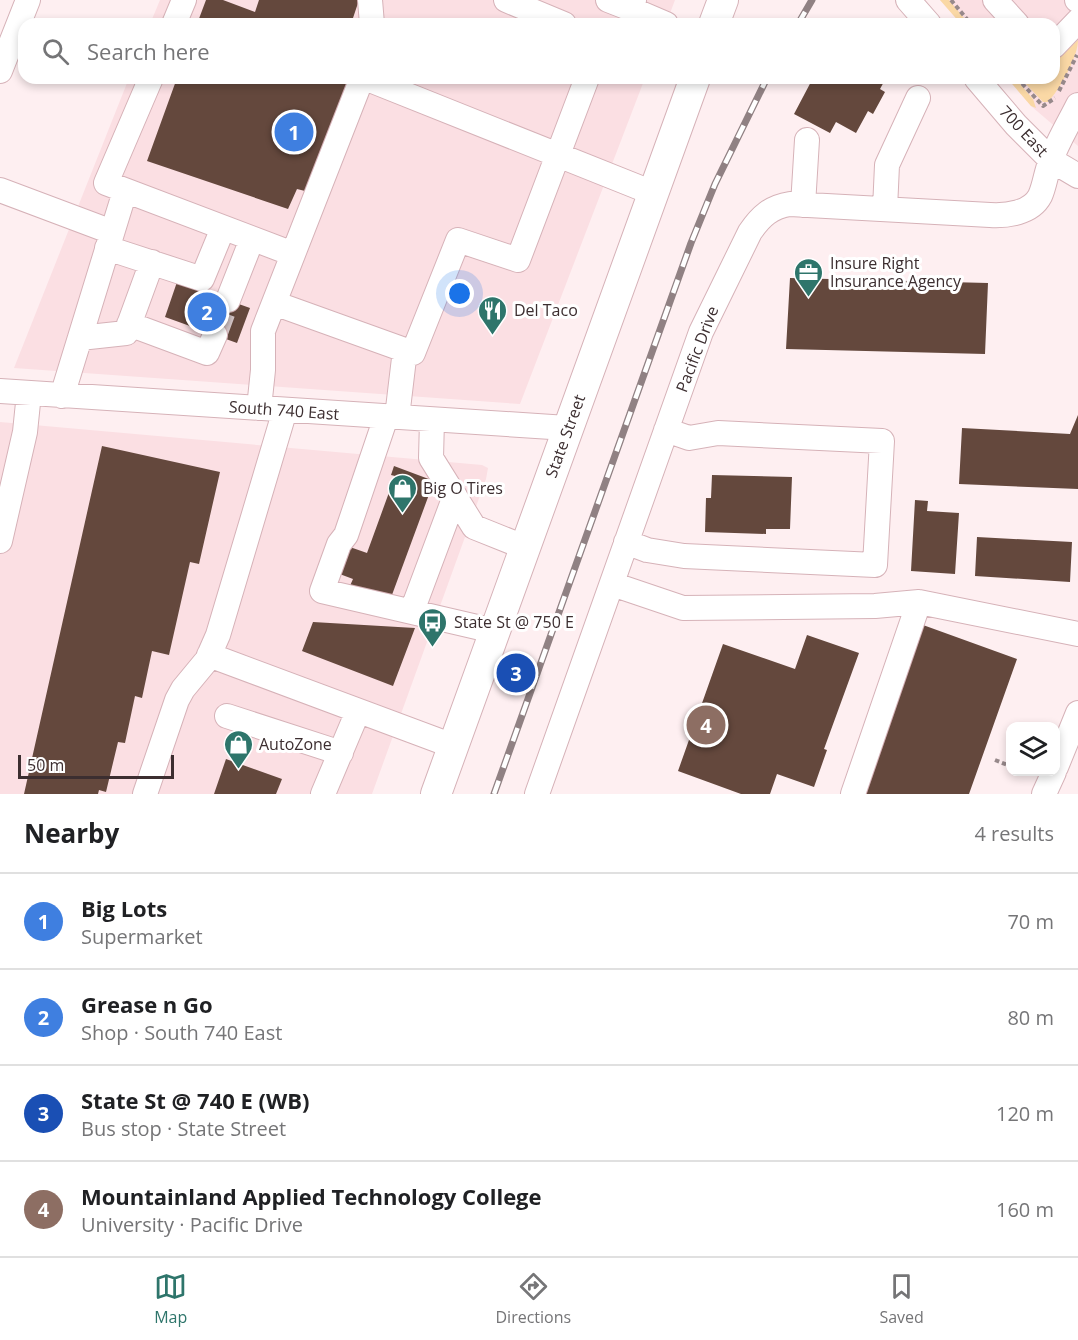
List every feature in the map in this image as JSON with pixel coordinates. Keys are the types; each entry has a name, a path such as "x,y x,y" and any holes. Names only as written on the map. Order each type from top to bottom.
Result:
{"main road":[{"path":"716,18 723,0"},
{"name":"State Street","path":"436,794 693,84"}],"street":[{"path":"21,18 28,0"},
{"path":"176,18 184,0"},
{"path":"370,0 372,18"},
{"path":"508,0 550,18"},
{"path":"608,0 633,4 656,18"},
{"path":"908,0 924,18"},
{"path":"995,0 1012,18"},
{"path":"1060,40 1078,21"},
{"path":"0,72 18,26"},
{"path":"148,84 106,183 293,254"},
{"path":"259,408 263,370 263,331 362,84"},
{"path":"379,84 653,193"},
{"path":"274,303 413,353 458,240 518,260 585,84"},
{"name":"700 East","path":"981,84 1016,125 1051,160 1078,176"},
{"path":"885,209 887,165 918,98"},
{"name":"Pacific Drive","path":"537,794 701,332 750,232 759,220 778,206 803,205 990,216 1005,216 1019,212 1041,195 1051,160 1078,105"},
{"path":"803,205 807,140"},
{"path":"0,190 110,240 152,262 202,279 223,228"},
{"path":"62,396 125,191"},
{"path":"228,300 252,239"},
{"path":"80,338 126,333 152,262"},
{"path":"129,324 207,352 215,335"},
{"path":"405,350 391,417 322,591 494,631"},
{"name":"South 740 East","path":"0,392 567,429"},
{"path":"0,541 25,432 29,393"},
{"path":"145,794 177,700 209,655 218,635 285,410"},
{"path":"432,420 431,458 474,527 525,547"},
{"path":"626,542 647,550 684,556 875,565 882,441 718,433 689,438 666,430"},
{"path":"412,611 455,496"},
{"path":"612,584 683,608 875,606 919,602 1078,634"},
{"path":"853,794 919,602"},
{"path":"209,655 453,746"},
{"path":"323,794 358,711"},
{"path":"1060,757 1078,713"},
{"path":"227,716 341,753"},
{"path":"1044,794 1052,776"}],"path":[{"path":"951,0 966,18"},
{"path":"1023,84 1043,106 1047,105 1055,99 1078,53"},
{"path":"995,760 1006,764"}],"shaded area":[{"path":"160,0 675,0 668,18 152,18"},
{"path":"940,0 1078,0 1078,146 1031,106 1012,84 1060,84 1060,18 956,18"},
{"path":"940,0 949,0 964,18 956,18"},
{"path":"1078,40 1072,64 1063,81 1048,102 1043,102 1026,84 1060,84 1060,56"},
{"path":"127,84 643,84 520,404 14,368"},
{"path":"1012,84 1020,84 1033,99 1036,108 1031,106"},
{"path":"0,422 482,465 488,468 486,479 372,794 0,794"}],"building":[{"path":"206,0 223,0 255,12 259,0 359,0 353,18 199,18"},
{"path":"175,84 347,84 305,191 297,189 288,209 147,161"},
{"path":"810,84 883,84 880,89 885,92 873,114 868,111 856,133 836,122 830,133 794,114"},
{"path":"790,278 988,283 985,354 786,349"},
{"path":"177,282 250,308 237,343 165,317"},
{"path":"1078,415 1078,489 959,484 962,428 1070,434"},
{"path":"102,446 220,472 199,564 190,562 169,655 152,651 142,698 135,696 125,743 118,742 106,792 99,790 98,794 24,794"},
{"name":"Big O Tires","path":"394,466 434,481 389,603 349,588 353,579 337,573 347,546 367,553 395,476 391,475"},
{"path":"712,475 792,477 790,529 766,529 766,534 705,532 706,498 711,498"},
{"path":"915,500 928,501 927,511 959,513 955,574 911,571"},
{"path":"977,537 1072,542 1070,582 975,576"},
{"path":"313,622 415,628 393,686 302,651"},
{"path":"923,625 1017,659 969,794 863,794"},
{"path":"807,635 859,653 824,749 827,750 814,787 777,774 770,794 741,794 678,771 723,644 795,669"},
{"name":"AutoZone","path":"226,759 282,779 276,794 214,794"}],"tunnel":[{"path":"215,335 228,300"}],"railway":[{"path":"802,18 812,0"},
{"path":"494,794 691,243 715,184 764,84"}],"place":[{"name":"Big Lots","path":"294,132"},
{"name":"Insure Right Insurance Agency","path":"809,298"},
{"name":"Grease n Go","path":"207,312"},
{"name":"Del Taco","path":"493,336"},
{"name":"Big O Tires","path":"402,514"},
{"name":"State St @ 750 E","path":"433,648"},
{"name":"State St @ 740 E (WB)","path":"516,673"},
{"name":"Mountainland Applied Technology College","path":"706,725"},
{"name":"AutoZone","path":"238,770"}]}
